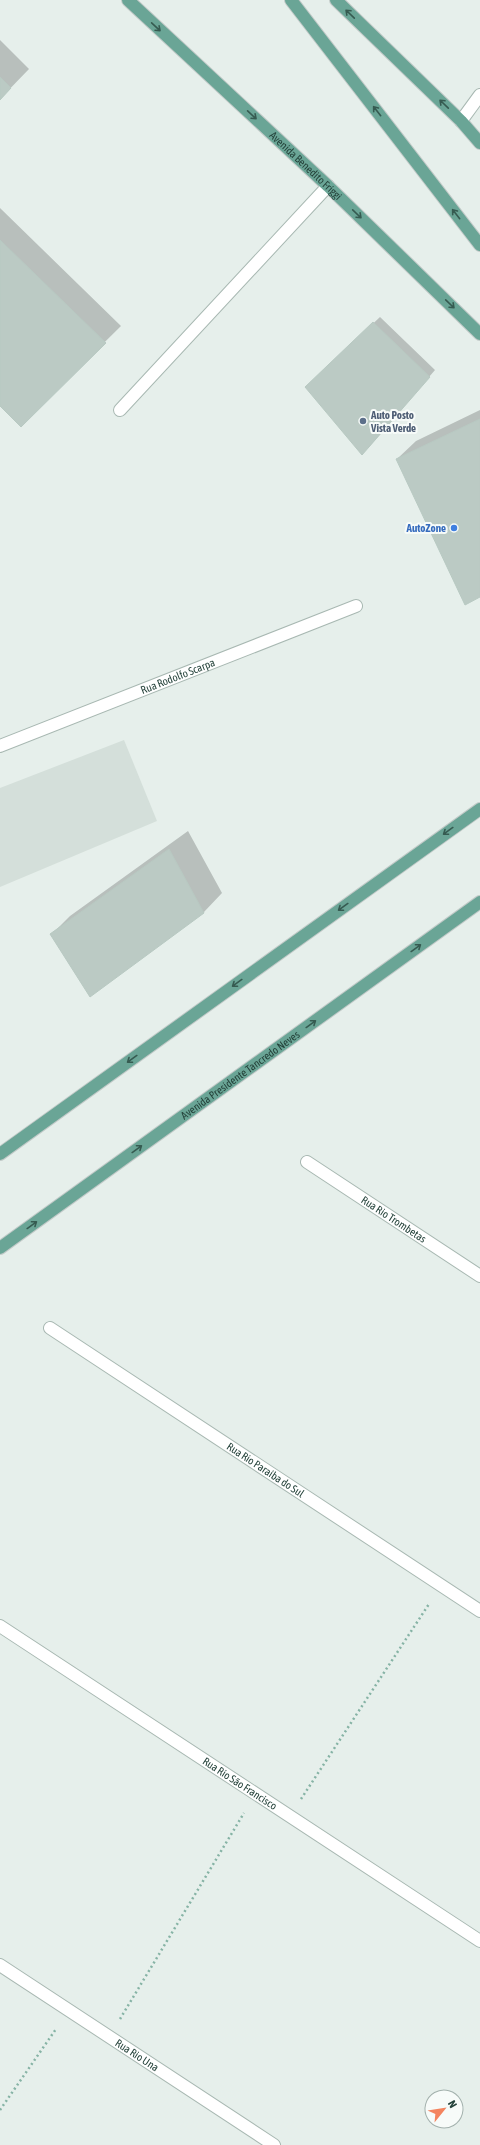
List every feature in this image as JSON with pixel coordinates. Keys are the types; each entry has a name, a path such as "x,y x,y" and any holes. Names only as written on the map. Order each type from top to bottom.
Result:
{"main road":[{"name":"Avenida Benedito Friggi","path":"128,0 328,186 480,334"},
{"path":"291,0 480,245"},
{"path":"336,0 461,121 480,143"},
{"path":"0,1154 480,809"},
{"name":"Avenida Presidente Tancredo Neves","path":"0,1248 480,902"}],"street":[{"path":"461,121 480,95"},
{"path":"120,410 328,186"},
{"name":"Rua Rodolfo Scarpa","path":"0,746 356,606"},
{"name":"Rua Rio Trombetas","path":"307,1162 480,1276"},
{"name":"Rua Rio Paraíba do Sul","path":"50,1328 480,1611"},
{"name":"Rua Rio São Francisco","path":"0,1626 480,1941"},
{"name":"Rua Rio Una","path":"0,1965 274,2145"}],"path":[{"path":"290,1816 441,1585"},
{"path":"110,2037 256,1793"},
{"path":"0,2110 69,2010"}],"shaded area":[{"path":"124,740 157,821 0,887 0,788"}],"building":[{"path":"0,77 11,88 0,100"},
{"path":"0,240 106,343 21,427 0,406"},
{"name":"Auto Posto Vista Verde","path":"373,322 430,377 362,455 305,387"},
{"name":"AutoZone","path":"480,419 480,597 465,605 396,459"},
{"path":"169,849 204,913 90,997 50,934"}],"place":[{"name":"Auto Posto Vista Verde","path":"363,421"},
{"name":"AutoZone","path":"454,528"}]}
